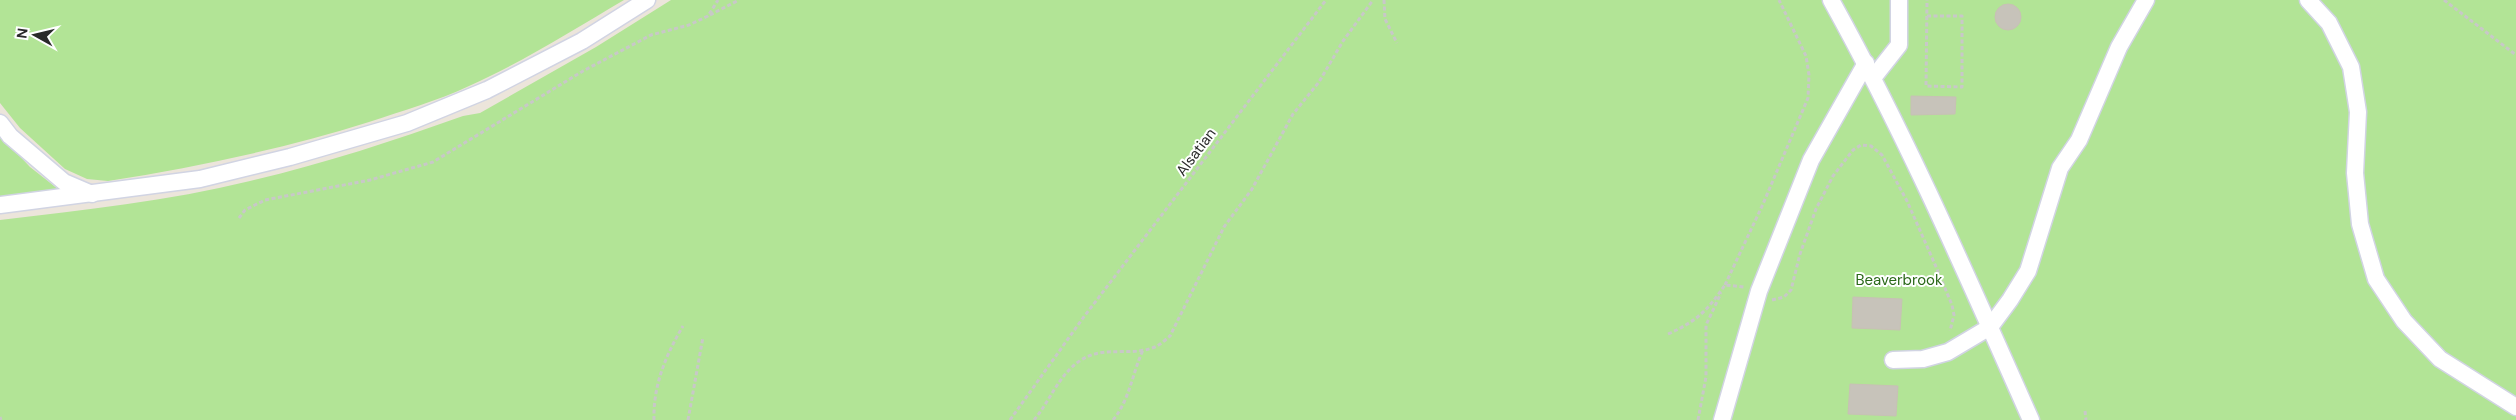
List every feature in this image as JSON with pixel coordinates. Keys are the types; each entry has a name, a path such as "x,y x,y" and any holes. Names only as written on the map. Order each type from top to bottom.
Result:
{"lane":[{"path":"0,205 93,195 200,179 290,157 407,123 487,90 582,41 647,0"},
{"path":"1831,0 1870,70 1990,327 2031,420"},
{"path":"1722,420 1759,291 1811,160 1870,70 1899,45 1899,0"},
{"path":"1893,360 1923,359 1948,352 1990,327 2028,272 2060,168 2079,140 2119,48 2146,0"},
{"path":"2308,0 2329,23 2350,67 2358,112 2355,173 2360,224 2376,279 2404,321 2440,360 2516,407"},
{"path":"0,122 10,136 64,182 93,195"}],"path":[{"path":"703,18 708,16 718,0"},
{"path":"239,218 245,210 265,200 370,180 433,162 583,71 642,39 689,25 739,0"},
{"name":"Alsatian","path":"1010,420 1083,318 1326,0"},
{"path":"1034,420 1064,375 1081,360 1096,353 1143,350 1156,347 1170,336 1224,227 1252,190 1293,114 1319,82 1343,41 1373,0"},
{"path":"1384,0 1385,19 1397,43"},
{"path":"1698,420 1706,376 1706,325 1763,204 1808,98 1809,75 1806,56 1779,0"},
{"path":"1927,0 1926,86 1962,87 1962,16 1927,16"},
{"path":"2444,0 2516,55"},
{"path":"1725,285 1759,291 1763,300 1784,297 1791,290 1800,254 1816,209 1833,176 1853,150 1860,145 1871,146 1882,155 1907,201 1952,305 1954,315 1948,352"},
{"path":"1668,334 1692,323 1708,310 1725,285"},
{"path":"654,420 656,388 663,362 683,326"},
{"path":"688,420 703,337"},
{"path":"1113,420 1120,411 1132,386 1143,350"},
{"path":"2085,411 2086,420"}],"green space":[{"path":"0,0 624,0 509,67 432,101 337,132 272,149 174,170 108,181 87,179 65,169 20,128 0,103"},
{"name":"Beaverbrook","path":"671,0 2516,0 2516,420 0,420 0,220 126,204 219,188 331,160 463,116 480,113 596,47"},
{"path":"0,135 30,167 58,189 53,195 0,202"}],"building":[{"path":"2008,4 2017,8 2021,17 2017,26 2008,30 1999,26 1995,17 1999,8"},
{"path":"1911,96 1956,97 1955,114 1911,115"},
{"path":"1853,297 1902,299 1900,330 1852,328"},
{"path":"1850,384 1898,386 1896,416 1848,414"}]}
